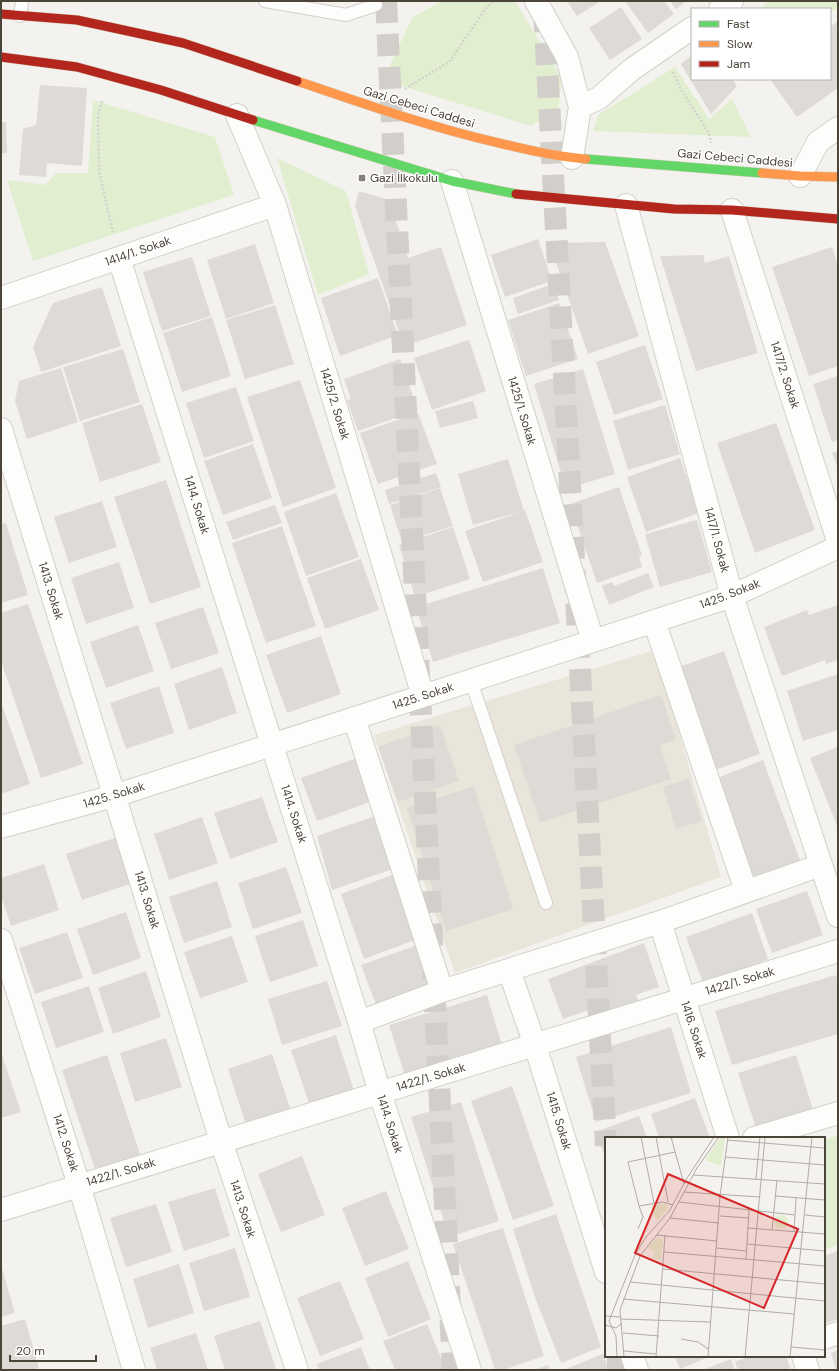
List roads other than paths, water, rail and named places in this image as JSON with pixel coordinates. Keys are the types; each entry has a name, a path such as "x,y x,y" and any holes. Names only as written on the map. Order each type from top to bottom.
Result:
{"main road":[{"name":"Gazi Cebeci Caddesi","path":"1,14 78,20 183,43 376,108 456,133 519,148 572,158 800,176 838,177"},
{"path":"1,57 77,67 161,90 452,181 523,195 674,209 732,210 838,219"}],"street":[{"path":"536,1 567,57 580,107 572,158"},
{"path":"722,8 732,1"},
{"path":"580,107 599,98 631,70 691,29"},
{"name":"1425/2. Sokak","path":"237,115 275,205 422,696"},
{"path":"800,176 818,142 838,128"},
{"name":"1425/1. Sokak","path":"452,181 593,641"},
{"name":"1414/1. Sokak","path":"1,298 275,205"},
{"name":"1417/1. Sokak","path":"626,205 732,596 838,916"},
{"name":"1417/2. Sokak","path":"732,210 838,540"},
{"name":"1414. Sokak","path":"119,258 380,1093 470,1370"},
{"name":"1413. Sokak","path":"1,429 221,1141 296,1370"},
{"name":"1425. Sokak","path":"1,828 114,796 732,596 838,547"},
{"path":"654,621 746,891"},
{"path":"354,718 442,991"},
{"path":"359,1022 442,991 660,922 821,865"},
{"name":"1416. Sokak","path":"660,922 728,1137"},
{"name":"1412. Sokak","path":"1,940 79,1185 134,1370"},
{"name":"1422/1. Sokak","path":"1,1210 838,951"},
{"name":"1415. Sokak","path":"509,970 535,1045 605,1269"},
{"path":"757,1137 838,1113"},
{"path":"825,1338 838,1333"},
{"path":"632,1357 637,1370"},
{"path":"803,1357 808,1370"}],"lane":[{"path":"20,16 22,1"},
{"path":"265,1 346,15 376,5 373,1"},
{"path":"471,681 546,903"}],"tunnel":[{"path":"386,1 453,1370"},
{"path":"544,10 606,1137"},
{"path":"618,1357 618,1370"}],"place":[{"name":"Gazi İlkokulu","path":"362,178"}]}
